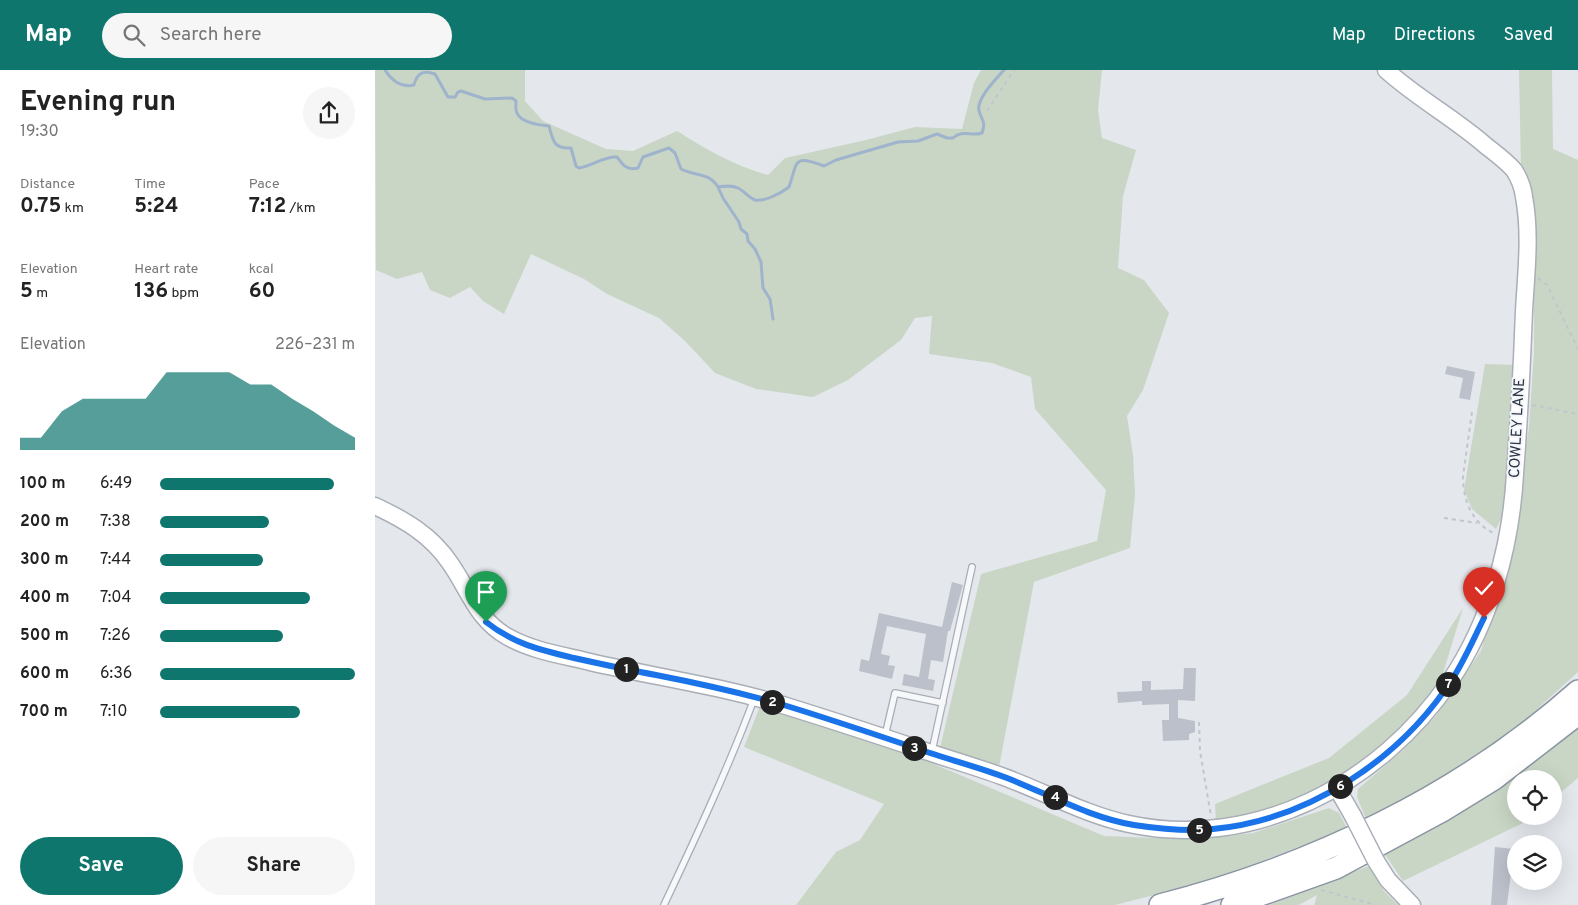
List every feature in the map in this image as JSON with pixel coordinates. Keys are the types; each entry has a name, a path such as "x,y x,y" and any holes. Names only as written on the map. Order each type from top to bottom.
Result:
{"highway":[{"path":"1160,905 1201,894 1292,862 1380,824 1455,783 1513,743 1578,691"},
{"path":"1232,905 1336,868 1442,811 1494,779 1578,714"}],"street":[{"name":"COWLEY LANE","path":"375,506 416,527 429,538 452,566 486,622 511,639 527,646 598,664 699,683 754,697 1005,777 1107,818 1131,824 1159,828 1212,830 1265,819 1292,810 1337,788 1371,766 1398,743 1427,713 1452,680 1484,618 1494,590 1507,540 1514,502 1526,277 1527,222 1521,182 1513,170 1463,126 1386,70"},
{"path":"1337,788 1388,880 1412,905"}],"lane":[{"path":"931,753 972,566"},
{"path":"885,738 895,693 943,703"},
{"path":"664,905 704,820 739,739 754,697"}],"path":[{"path":"987,111 1014,70"},
{"path":"1526,277 1537,277 1547,285 1578,349"},
{"path":"1529,405 1578,414"},
{"path":"1472,412 1463,476 1463,486 1468,506 1475,521 1507,540"},
{"path":"1444,518 1480,524"},
{"path":"1199,722 1200,751 1212,830"},
{"path":"1321,890 1376,905"}],"green space":[{"path":"375,70 525,70 525,101 543,121 606,149 633,151 677,131 732,162 768,175 785,158 915,127 962,129 974,83 981,70 1102,70 1098,110 1102,138 1136,150 1123,196 1118,268 1144,280 1169,313 1143,390 1127,416 1133,455 1135,494 1130,548 1034,582 999,767 940,748 981,574 1097,541 1106,490 1035,409 1031,377 992,363 929,354 932,316 915,318 901,340 848,380 813,397 756,389 715,373 685,341 659,318 607,294 584,279 531,254 504,314 483,301 470,287 450,298 430,290 422,272 397,279 376,270"},
{"path":"1519,70 1552,70 1553,149 1578,160 1578,672 1523,722 1454,774 1367,821 1357,797 1358,789 1401,752 1436,716 1481,651 1512,542 1529,427 1534,352 1534,205 1529,179 1521,169"},
{"path":"1485,364 1515,365 1509,503 1496,529 1472,509 1464,490"},
{"path":"1463,608 1440,683 1396,734 1348,772 1304,797 1258,814 1216,823 1215,804 1329,758 1407,695"},
{"path":"760,706 896,748 1104,836 1210,838 1253,833 1329,808 1339,813 1347,828 1213,880 1115,905 796,905 836,852 860,840 884,804 744,747"},
{"path":"1578,724 1578,778 1562,791 1562,770 1522,770"},
{"path":"1507,782 1507,825 1519,825 1403,881 1384,853"},
{"path":"1369,866 1384,891 1398,905 1314,905 1317,895 1299,905 1269,905"}],"building":[{"path":"1447,366 1475,372 1470,400 1459,398 1463,378 1445,374"},
{"path":"952,582 963,585 950,631 948,631 943,662 931,660 928,679 935,680 933,691 902,685 904,674 919,677 926,634 887,626 881,654 890,656 888,665 895,666 892,679 859,671 861,659 869,661 879,613 942,627"},
{"path":"1184,668 1196,668 1195,701 1178,700 1178,718 1195,721 1195,732 1189,734 1189,740 1163,741 1162,720 1169,720 1169,704 1142,705 1142,701 1118,703 1117,692 1142,691 1142,681 1151,681 1151,690 1183,689"},
{"path":"1495,847 1507,848 1507,890 1509,890 1507,905 1491,905"}],"waterway":[{"path":"385,70 394,80 409,86 414,85 421,74 427,72 435,74 448,97 455,97 461,91 485,99 512,98 516,101 516,110 522,119 531,123 549,126 555,143 561,147 571,148 576,166 579,168 607,158 617,157 623,165 634,169 638,168 643,157 669,148 675,153 681,169 706,177 718,187 736,187 755,200 763,200 789,187 798,162 814,162 824,166 836,160 898,142 918,141 937,134 953,138 960,134 982,133 984,123 979,106 987,89 1004,70"},
{"path":"718,187 739,222 741,229 747,234 748,241 755,249 761,262 763,288 770,299 773,319"}],"route":[{"path":"486,622 499,632 527,646 607,666 699,683 786,706 1005,777 1107,818 1159,828 1212,830 1265,819 1292,810 1337,788 1371,766 1398,743 1427,713 1452,680 1484,618"}]}
